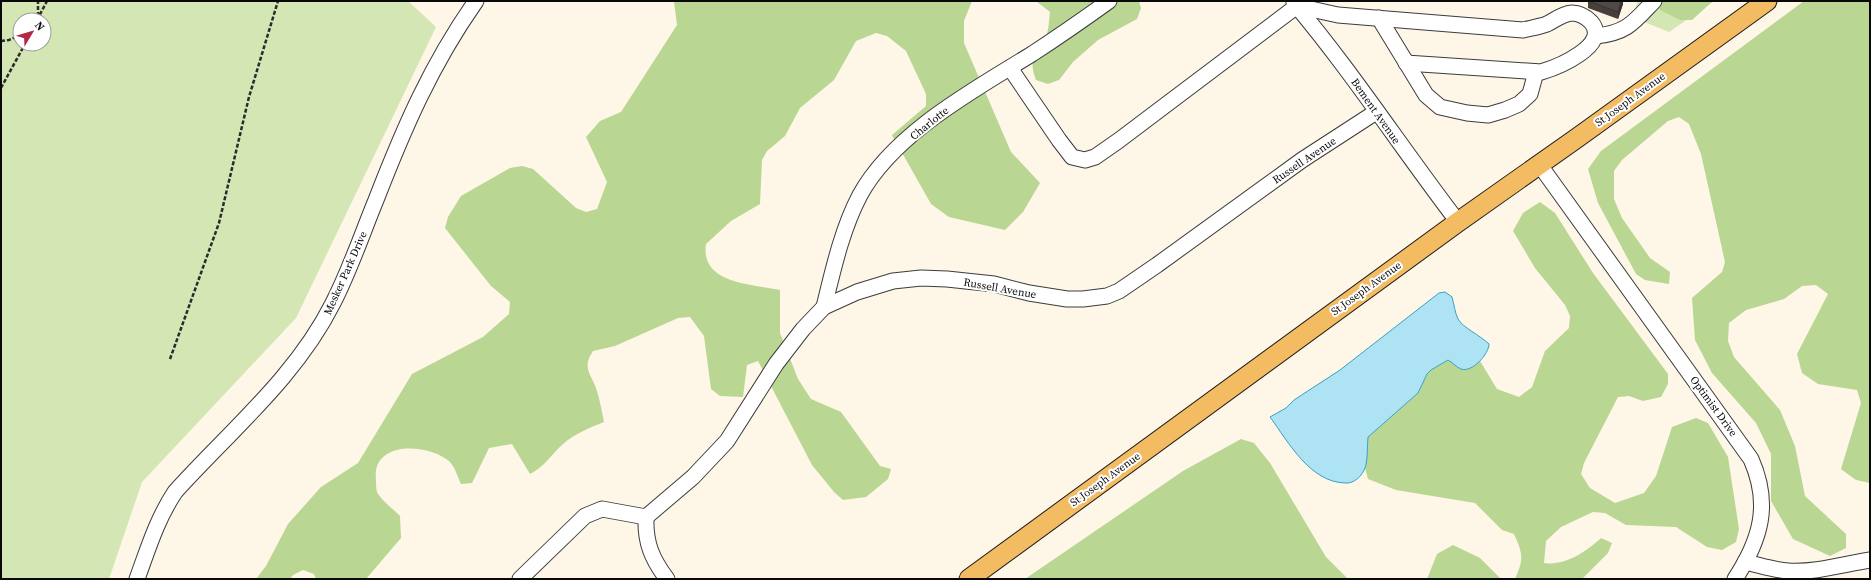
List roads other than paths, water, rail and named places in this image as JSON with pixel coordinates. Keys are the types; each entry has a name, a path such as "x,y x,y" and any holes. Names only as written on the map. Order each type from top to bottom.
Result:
{"main road":[{"name":"St Joseph Avenue","path":"969,579 1458,222 1767,1"}],"street":[{"name":"Mesker Park Drive","path":"137,579 164,508 175,492 289,372 314,337 344,280 376,199 425,84 458,26 476,1"},
{"name":"Charlotte","path":"824,307 847,227 860,196 871,177 886,159 939,114 978,86 1010,68 1109,1"},
{"path":"1596,36 1613,34 1624,29 1654,1"},
{"path":"1010,68 1072,157 1084,160 1095,157 1118,142 1295,4 1338,15 1523,30 1571,13 1585,16 1595,28 1596,36 1593,44 1558,67 1536,72 1406,63"},
{"name":"Bement Avenue","path":"1295,4 1325,40 1376,112 1458,222"},
{"path":"1379,18 1426,95 1440,107 1467,113 1488,115 1505,110 1530,94 1536,72"},
{"name":"Russell Avenue","path":"646,518 693,477 727,441 776,364 803,329 824,307 857,292 893,281 921,278 994,284 1029,293 1067,299 1107,296 1119,290 1157,265 1302,160 1376,112"},
{"name":"Optimist Drive","path":"1539,164 1752,459 1759,475 1763,508 1758,532 1746,562 1735,579"},
{"path":"520,579 585,516 597,510 610,510 630,516 646,518 645,534 654,562 667,579"},
{"path":"1746,562 1777,570 1788,571 1819,569 1870,560"}],"water":[{"path":"1445,292 1452,297 1456,314 1460,322 1489,344 1483,357 1479,362 1470,368 1461,369 1448,360 1431,370 1427,374 1418,393 1368,437 1366,464 1364,471 1357,479 1348,483 1333,481 1321,476 1311,469 1293,449 1270,417 1286,408 1294,400 1340,370 1439,293"}]}
